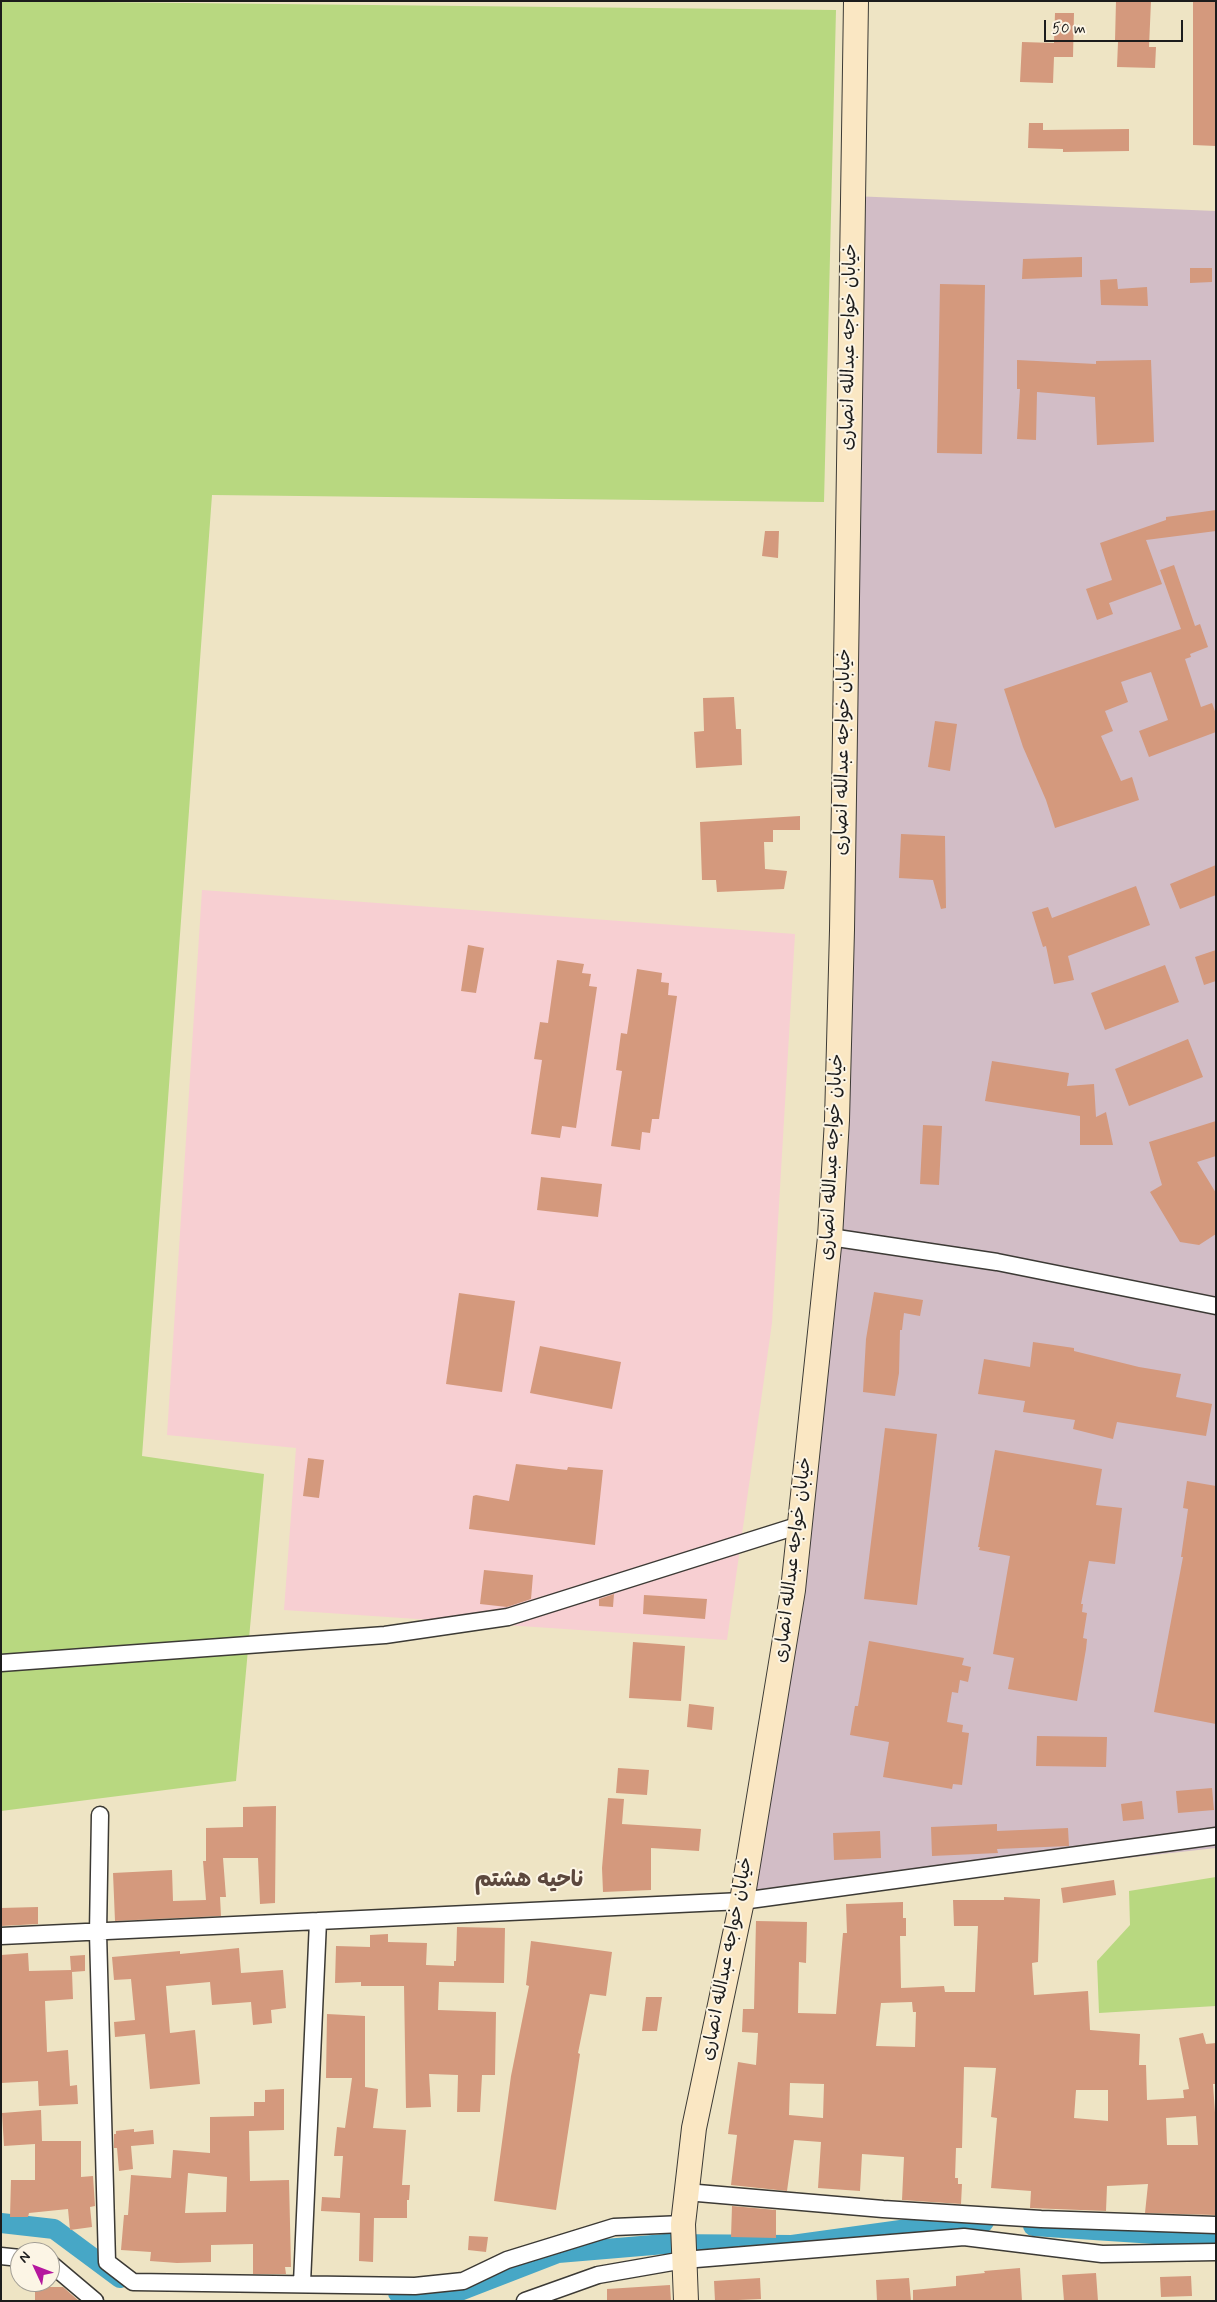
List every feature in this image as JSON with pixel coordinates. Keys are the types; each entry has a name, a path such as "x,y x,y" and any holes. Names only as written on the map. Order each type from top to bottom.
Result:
{"street":[{"name":"خیابان خواجه عبدالله انصاری","path":"686,2301 683,2224 694,2128 742,1901 793,1590 830,1237 837,1120 842,930 856,1"},
{"path":"830,1237 997,1262 1216,1306"},
{"path":"1,1663 385,1635 508,1618 800,1525"},
{"path":"100,1815 98,1933 107,2262 133,2282 415,2286 464,2281 507,2260 614,2226 683,2224"},
{"path":"1,1936 98,1933 742,1901 1216,1836"},
{"path":"302,2283 318,1921"},
{"path":"686,2192 883,2209 1042,2219 1216,2225"},
{"path":"525,2301 598,2274 684,2260 964,2237 1102,2254 1216,2252"},
{"path":"60,2272 95,2301"}],"shaded area":[{"path":"852,196 1216,211 1216,1848 742,1901 823,1314"},
{"path":"202,890 795,934 772,1323 727,1640 284,1610 296,1448 167,1435"}],"green space":[{"path":"1,1 836,10 824,502 212,495 142,1456 264,1474 236,1781 1,1811"},
{"path":"1216,1877 1216,2006 1099,2013 1097,1961 1130,1925 1129,1891"}],"building":[{"path":"1116,1 1151,1 1149,47 1156,47 1155,68 1117,67 1118,42 1115,41"},
{"path":"1193,1 1216,1 1216,146 1193,145"},
{"path":"1055,13 1074,13 1073,57 1054,57 1053,83 1020,82 1022,42 1054,43"},
{"path":"1029,123 1043,123 1043,130 1129,129 1129,151 1063,152 1063,149 1028,148"},
{"path":"1082,257 1082,277 1022,279 1023,259"},
{"path":"1190,268 1212,268 1212,282 1190,283"},
{"path":"1117,279 1118,289 1147,287 1148,306 1101,305 1100,280"},
{"path":"940,284 985,285 982,454 937,453"},
{"path":"1017,360 1096,364 1096,361 1151,360 1154,442 1097,445 1095,397 1037,392 1036,440 1017,439 1020,389 1017,389"},
{"path":"1216,510 1216,531 1146,540 1162,584 1109,603 1113,614 1097,620 1086,589 1112,580 1100,543 1166,520 1166,517"},
{"path":"765,531 779,531 778,558 762,556"},
{"path":"1174,565 1195,626 1200,624 1208,647 1190,654 1191,657 1185,659 1201,707 1212,703 1216,714 1216,732 1149,757 1139,731 1168,720 1151,672 1121,682 1128,702 1105,711 1113,731 1101,736 1121,781 1132,777 1139,800 1055,828 1046,800 1023,747 1004,689 1181,629 1160,570"},
{"path":"734,697 736,729 741,729 742,765 696,768 694,732 704,731 703,698"},
{"path":"935,721 957,724 950,771 928,767"},
{"path":"800,816 800,830 773,830 773,842 764,842 765,869 787,871 784,889 717,892 716,880 702,880 700,822"},
{"path":"901,834 945,836 946,908 941,909 933,880 899,878"},
{"path":"1216,865 1216,895 1180,909 1170,884"},
{"path":"1136,886 1150,925 1068,956 1074,980 1054,984 1046,946 1043,947 1032,912 1048,907 1052,918"},
{"path":"468,945 484,948 476,993 461,991"},
{"path":"1216,950 1216,981 1204,985 1195,957"},
{"path":"557,960 584,964 582,973 591,974 589,986 597,987 576,1128 562,1126 560,1138 531,1134 542,1060 534,1059 540,1022 548,1023"},
{"path":"1165,965 1179,1002 1105,1030 1091,993"},
{"path":"637,969 662,973 661,982 669,983 668,995 677,996 659,1119 652,1119 650,1133 642,1132 640,1150 611,1146 622,1071 616,1070 621,1033 627,1034"},
{"path":"1188,1039 1203,1077 1129,1106 1115,1069"},
{"path":"992,1061 1069,1073 1067,1086 1094,1084 1096,1117 1106,1112 1113,1145 1080,1145 1080,1116 985,1101"},
{"path":"1216,1121 1216,1156 1197,1162 1216,1193 1216,1234 1199,1245 1180,1242 1150,1192 1162,1185 1149,1142"},
{"path":"923,1125 942,1126 939,1185 920,1184"},
{"path":"541,1177 602,1184 598,1217 537,1210"},
{"path":"874,1292 923,1300 920,1316 904,1313 902,1330 900,1330 899,1373 895,1396 863,1392 866,1339"},
{"path":"459,1293 515,1301 502,1392 446,1384"},
{"path":"1033,1342 1074,1348 1074,1351 1139,1367 1181,1374 1176,1397 1212,1404 1206,1436 1117,1422 1113,1439 1073,1429 1075,1420 1023,1412 1025,1401 978,1394 984,1359 1030,1367"},
{"path":"540,1346 621,1362 612,1409 530,1393"},
{"path":"885,1428 937,1434 917,1605 864,1599"},
{"path":"995,1450 1102,1469 1096,1505 1122,1508 1115,1564 1089,1561 1081,1604 1083,1604 1082,1612 1087,1613 1083,1638 1087,1639 1077,1701 1008,1689 1014,1658 993,1654 1010,1556 979,1550 980,1547 978,1547"},
{"path":"308,1458 324,1460 319,1498 303,1496"},
{"path":"516,1464 567,1470 568,1467 603,1470 595,1545 469,1529 473,1496 509,1501"},
{"path":"1187,1481 1216,1486 1216,1724 1154,1712 1183,1557 1181,1557 1188,1509 1183,1508"},
{"path":"484,1570 533,1575 531,1599 507,1607 480,1604"},
{"path":"614,1594 613,1607 599,1606 599,1599"},
{"path":"644,1595 707,1599 705,1619 643,1614"},
{"path":"869,1641 964,1658 962,1665 971,1667 968,1682 960,1680 958,1693 952,1692 947,1722 963,1725 962,1732 969,1733 962,1785 953,1784 952,1789 883,1777 889,1742 850,1735 855,1706 858,1706"},
{"path":"633,1642 685,1646 681,1701 629,1698"},
{"path":"689,1704 714,1707 712,1730 687,1727"},
{"path":"1037,1736 1107,1737 1106,1767 1036,1766"},
{"path":"618,1768 649,1770 647,1795 616,1793"},
{"path":"1212,1788 1214,1810 1178,1813 1176,1791"},
{"path":"608,1798 624,1799 622,1824 701,1829 699,1851 651,1848 651,1890 603,1892 602,1868"},
{"path":"1142,1801 1144,1819 1123,1821 1121,1804"},
{"path":"276,1806 275,1903 260,1904 258,1858 223,1858 226,1897 220,1897 221,1916 115,1921 113,1873 172,1870 173,1901 206,1900 203,1861 206,1861 206,1828 243,1827 243,1807"},
{"path":"997,1824 997,1831 1068,1828 1069,1846 997,1849 998,1853 932,1856 931,1827"},
{"path":"880,1831 881,1858 834,1860 833,1833"},
{"path":"1114,1880 1116,1895 1063,1903 1061,1888"},
{"path":"1004,1897 1040,1899 1038,1962 1032,1963 1034,1995 1088,1991 1090,2030 1140,2034 1139,2065 1146,2065 1147,2100 1184,2098 1183,2090 1189,2089 1179,2038 1203,2033 1206,2044 1216,2043 1216,2084 1213,2084 1216,2127 1216,2215 1145,2213 1148,2184 1107,2186 1106,2211 1030,2208 1031,2191 991,2188 997,2118 991,2117 996,2068 964,2067 962,2148 956,2148 955,2178 958,2178 958,2184 962,2184 961,2204 902,2200 904,2157 862,2154 860,2191 818,2188 821,2142 794,2140 787,2191 731,2185 737,2135 728,2134 738,2062 756,2065 758,2033 742,2032 743,2009 754,2009 756,1921 807,1922 806,1963 799,1962 798,2013 836,2014 843,1933 847,1933 846,1904 903,1902 903,1918 906,1918 906,1936 900,1936 901,1988 944,1986 945,1992 975,1992 978,1926 954,1926 953,1900 1004,1900","holes":["912,2002 913,2012 916,2012 915,2047 876,2046 881,2003","790,2083 824,2084 823,2118 789,2115","1076,2090 1108,2090 1108,2121 1074,2118","1196,2116 1198,2145 1167,2145 1166,2118"]},
{"path":"38,1907 38,1924 1,1926 1,1908"},
{"path":"457,1927 505,1928 504,1983 439,1982 438,2010 496,2012 495,2075 482,2075 480,2112 457,2112 458,2075 429,2074 431,2107 406,2108 404,1986 361,1986 361,1982 335,1983 336,1946 370,1947 370,1935 388,1934 388,1942 427,1943 426,1965 454,1966 454,1961 456,1961"},
{"path":"531,1941 612,1952 606,1996 590,1994 578,2053 580,2054 556,2210 494,2201 511,2076 529,1986 526,1985"},
{"path":"239,1948 241,1973 283,1970 286,2008 271,2010 272,2023 253,2025 251,2002 212,2005 210,1982 166,1986 170,2033 195,2030 200,2084 150,2089 145,2034 115,2037 114,2022 135,2020 131,1979 114,1980 112,1957 180,1951 180,1954"},
{"path":"28,1953 29,1971 71,1970 70,1956 85,1955 85,1971 72,1972 73,1999 45,2001 47,2052 68,2050 70,2086 77,2085 78,2104 39,2106 38,2081 1,2083 1,1955"},
{"path":"646,1997 662,1997 657,2031 642,2031"},
{"path":"327,2014 365,2016 365,2087 378,2089 373,2128 406,2130 402,2185 410,2185 409,2200 407,2200 407,2218 374,2218 373,2262 359,2261 360,2213 321,2211 322,2197 340,2198 343,2156 334,2156 337,2127 345,2128 352,2078 326,2078"},
{"path":"284,2089 284,2130 249,2131 250,2181 289,2180 291,2267 285,2267 286,2274 253,2274 253,2244 211,2245 211,2262 177,2263 150,2261 151,2252 121,2250 124,2215 128,2215 131,2175 171,2178 173,2150 210,2153 210,2117 254,2116 254,2102 265,2102 265,2090","holes":["188,2173 227,2177 226,2212 185,2213"]},
{"path":"41,2110 42,2141 81,2141 81,2177 93,2176 95,2206 90,2207 92,2227 70,2230 68,2209 29,2213 28,2217 10,2217 11,2180 35,2180 35,2144 4,2146 2,2113"},
{"path":"134,2129 134,2132 153,2130 154,2144 131,2146 133,2169 119,2171 117,2148 114,2148 114,2134 116,2134 116,2131"},
{"path":"732,2206 776,2210 776,2238 731,2237"},
{"path":"469,2236 488,2237 486,2252 468,2250"},
{"path":"1020,2268 1022,2301 913,2301 913,2290 956,2286 956,2276"},
{"path":"1096,2273 1098,2301 1064,2301 1062,2275"},
{"path":"1191,2276 1192,2296 1161,2297 1160,2277"},
{"path":"760,2278 761,2299 715,2301 714,2281"},
{"path":"909,2278 911,2301 877,2301 876,2280"},
{"path":"670,2285 671,2301 607,2301 607,2289"},
{"path":"60,2287 63,2287 79,2301 35,2301 35,2292 60,2292"}],"waterway":[{"path":"398,2293 452,2294 558,2253 665,2244 792,2245 966,2221 984,2222"},
{"path":"1,2223 54,2229 120,2278"},
{"path":"1033,2226 1216,2238"}],"district":[{"name":"ناحیه هشتم","path":"529,1881"}]}
